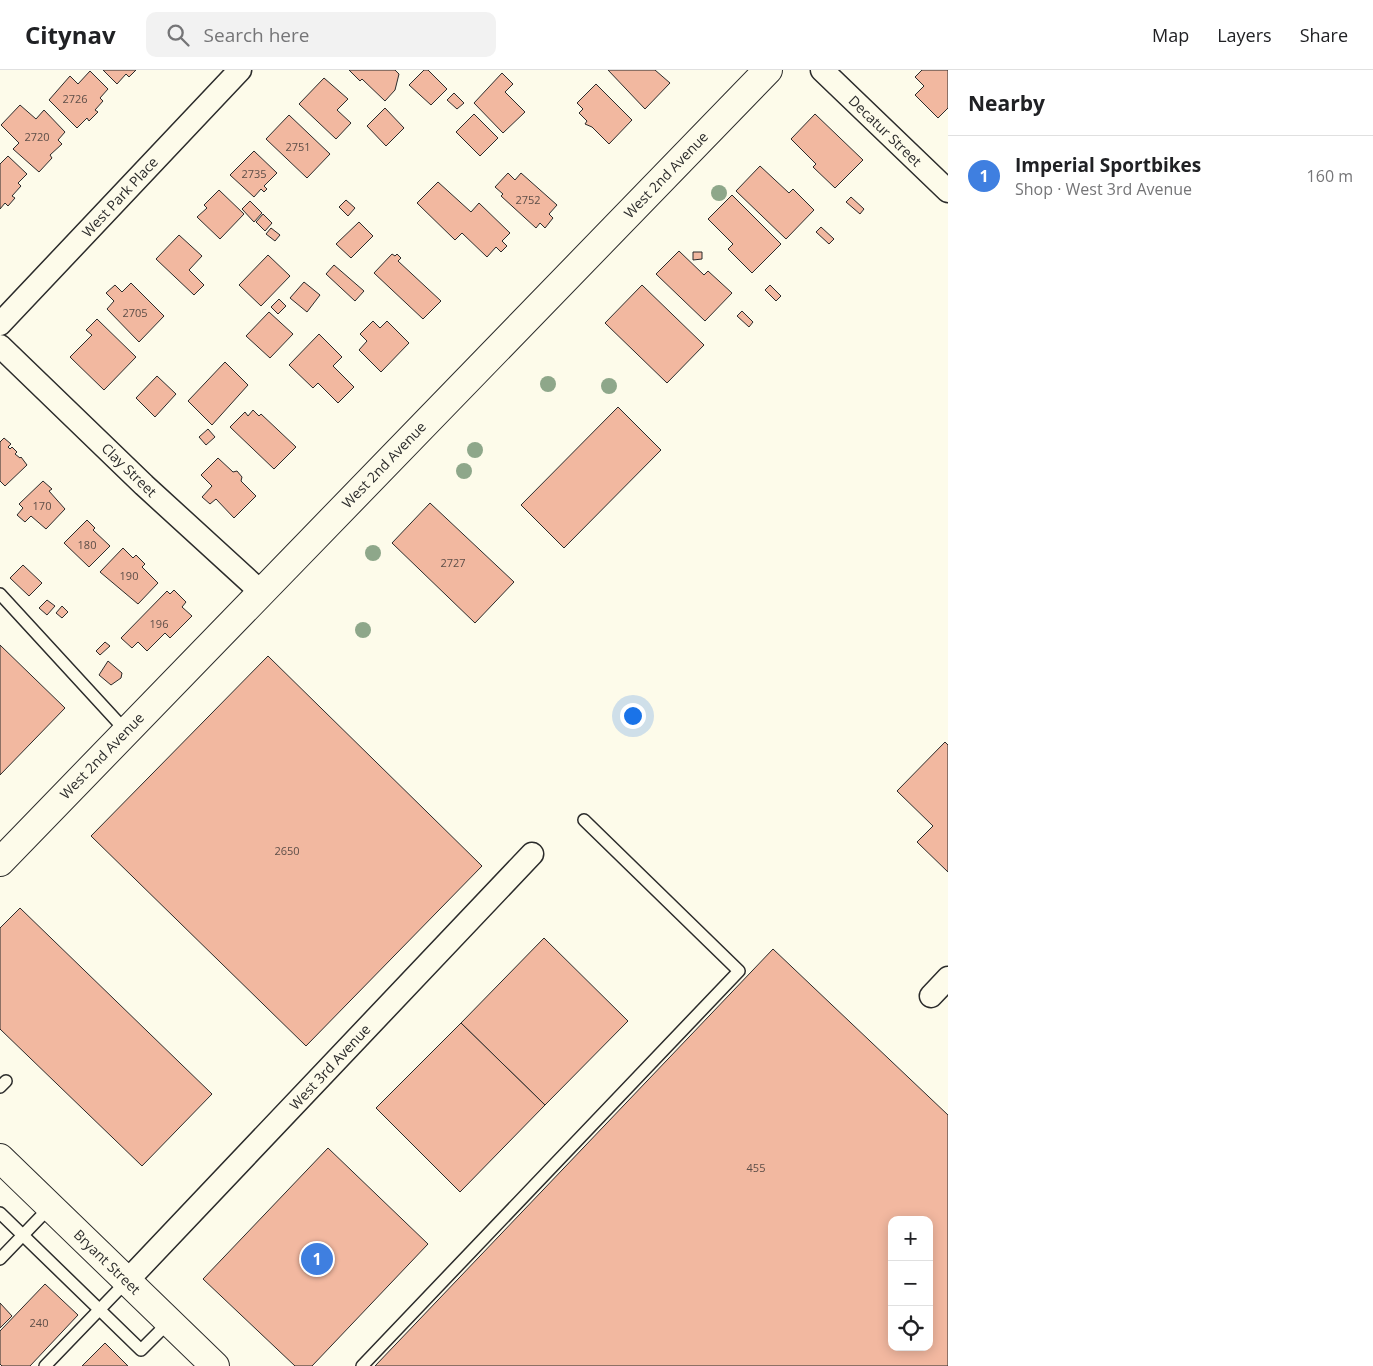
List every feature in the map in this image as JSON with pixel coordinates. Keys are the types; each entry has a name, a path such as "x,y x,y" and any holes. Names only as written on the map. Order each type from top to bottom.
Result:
{"street":[{"name":"West Park Place","path":"0,324 240,70"},
{"name":"West 2nd Avenue","path":"0,862 768,70"},
{"name":"Decatur Street","path":"822,70 948,191"},
{"name":"Clay Street","path":"0,346 144,485 261,592"},
{"name":"West 3rd Avenue","path":"127,1281 532,854"},
{"path":"931,996 948,978"},
{"name":"Bryant Street","path":"0,1158 215,1366"}],"lane":[{"path":"0,594 126,731"},
{"path":"362,1366 740,971 584,820"},
{"path":"0,1259 50,1208"},
{"path":"0,1213 141,1350 169,1322"},
{"path":"45,1366 127,1281"}],"building":[{"path":"103,70 136,70 129,77 126,74 117,84"},
{"path":"349,70 395,70 399,74 395,90 385,101 362,79 360,81"},
{"path":"424,70 428,70 447,89 431,105 409,85"},
{"path":"608,70 655,70 670,83 645,109"},
{"path":"922,70 948,70 948,108 938,118 915,95 924,86 915,77"},
{"path":"90,71 108,89 100,98 103,101 95,110 98,112 89,121 87,118 77,128 49,100 70,76 78,84"},
{"path":"502,73 513,84 505,92 525,112 503,133 474,103"},
{"path":"324,78 348,99 337,110 351,123 336,139 299,104"},
{"path":"596,84 632,120 609,144 592,127 585,124 587,121 579,113 583,109 577,103"},
{"path":"454,93 464,103 457,109 447,100"},
{"path":"20,105 36,119 44,110 65,132 58,140 62,144 50,155 52,158 39,172 13,149 19,143 1,125"},
{"path":"385,108 404,128 386,146 367,126"},
{"path":"474,114 498,138 480,156 456,132"},
{"path":"815,114 863,160 835,188 813,167 816,164 791,139"},
{"path":"289,115 330,154 307,178 266,139"},
{"path":"254,151 277,173 264,186 267,189 264,192 261,189 254,197 230,175"},
{"path":"8,156 27,174 18,183 21,186 12,196 15,198 8,206 5,203 0,209 0,164"},
{"path":"760,166 789,193 793,189 814,210 786,239 736,191"},
{"path":"508,173 515,180 521,173 557,205 549,214 553,218 545,228 540,223 536,228 501,196 503,194 495,187"},
{"path":"438,182 471,212 479,203 510,233 502,241 507,246 501,252 496,247 487,257 462,233 455,240 417,203"},
{"path":"219,190 244,214 220,239 197,217 207,208 204,205"},
{"path":"732,195 781,244 752,273 728,249 733,244 708,219"},
{"path":"851,197 864,209 860,214 846,202"},
{"path":"346,200 355,208 348,216 339,207"},
{"path":"250,201 262,213 254,222 242,209"},
{"path":"263,214 272,223 265,231 256,222"},
{"path":"359,222 373,236 351,258 336,244"},
{"path":"821,227 834,239 829,244 816,232"},
{"path":"271,228 280,235 275,241 266,234"},
{"path":"179,235 202,256 189,270 204,285 194,295 156,259"},
{"path":"679,251 704,275 708,271 732,293 705,321 656,274"},
{"path":"693,252 702,252 702,259 693,260"},
{"path":"392,254 395,256 397,254 401,258 398,261 441,301 423,319 374,273"},
{"path":"268,255 290,276 261,306 239,285"},
{"path":"334,265 364,291 355,301 326,274"},
{"path":"304,282 320,295 307,312 290,298"},
{"path":"131,283 164,316 139,342 107,309 114,301 106,293 115,285 122,292"},
{"path":"642,285 704,345 667,383 605,323"},
{"path":"770,285 781,296 776,301 765,290"},
{"path":"279,299 286,306 278,314 271,307"},
{"path":"742,311 753,322 749,327 737,316"},
{"path":"269,312 293,334 270,358 246,336"},
{"path":"97,319 136,357 104,390 70,357 92,335 86,330"},
{"path":"373,321 380,328 387,321 409,343 381,372 359,350 367,341 360,334"},
{"path":"319,334 342,357 333,366 354,387 338,403 318,383 313,388 289,365"},
{"path":"225,362 248,385 212,425 188,401"},
{"path":"157,376 176,394 155,417 136,398"},
{"path":"618,407 661,450 564,548 521,505"},
{"path":"253,410 259,416 261,414 296,447 274,469 230,427 245,412 248,416"},
{"path":"208,429 215,437 206,445 199,437"},
{"path":"4,438 11,444 8,447 10,449 12,447 17,452 15,454 21,457 27,465 5,486 0,481 0,442"},
{"path":"218,458 233,472 237,471 242,477 241,481 256,496 234,518 216,499 210,504 202,497 212,486 201,475"},
{"path":"43,481 52,489 49,491 65,509 46,529 31,516 25,522 17,515 23,508 19,504"},
{"path":"430,503 514,582 475,623 392,543"},
{"path":"87,520 95,528 93,530 110,546 89,567 64,543"},
{"path":"123,548 133,558 136,555 145,564 142,567 158,583 138,604 100,572"},
{"path":"23,565 42,583 29,596 10,578"},
{"path":"174,590 186,602 182,607 192,616 170,638 165,633 147,651 138,642 132,648 121,638 167,591 170,594"},
{"path":"47,600 55,606 47,615 39,608"},
{"path":"62,606 68,612 62,618 56,613"},
{"path":"105,642 110,646 100,655 96,651"},
{"path":"0,645 65,708 0,775"},
{"path":"268,656 482,866 306,1046 91,836"},
{"path":"108,661 122,673 121,678 111,685 99,675"},
{"path":"945,742 948,745 948,872 917,842 933,826 897,791"},
{"path":"20,908 212,1094 142,1166 0,1029 0,928"},
{"path":"544,938 628,1021 545,1105 461,1023"},
{"path":"773,949 948,1115 948,1366 375,1366"},
{"path":"461,1023 545,1105 460,1192 376,1108"},
{"path":"328,1148 428,1244 312,1366 295,1366 203,1279"},
{"path":"45,1284 78,1315 30,1366 2,1366 0,1364 0,1331"},
{"path":"0,1303 12,1316 0,1328"},
{"path":"105,1343 128,1366 82,1366"}],"place":[{"name":"Imperial Sportbikes","path":"317,1259"}]}
